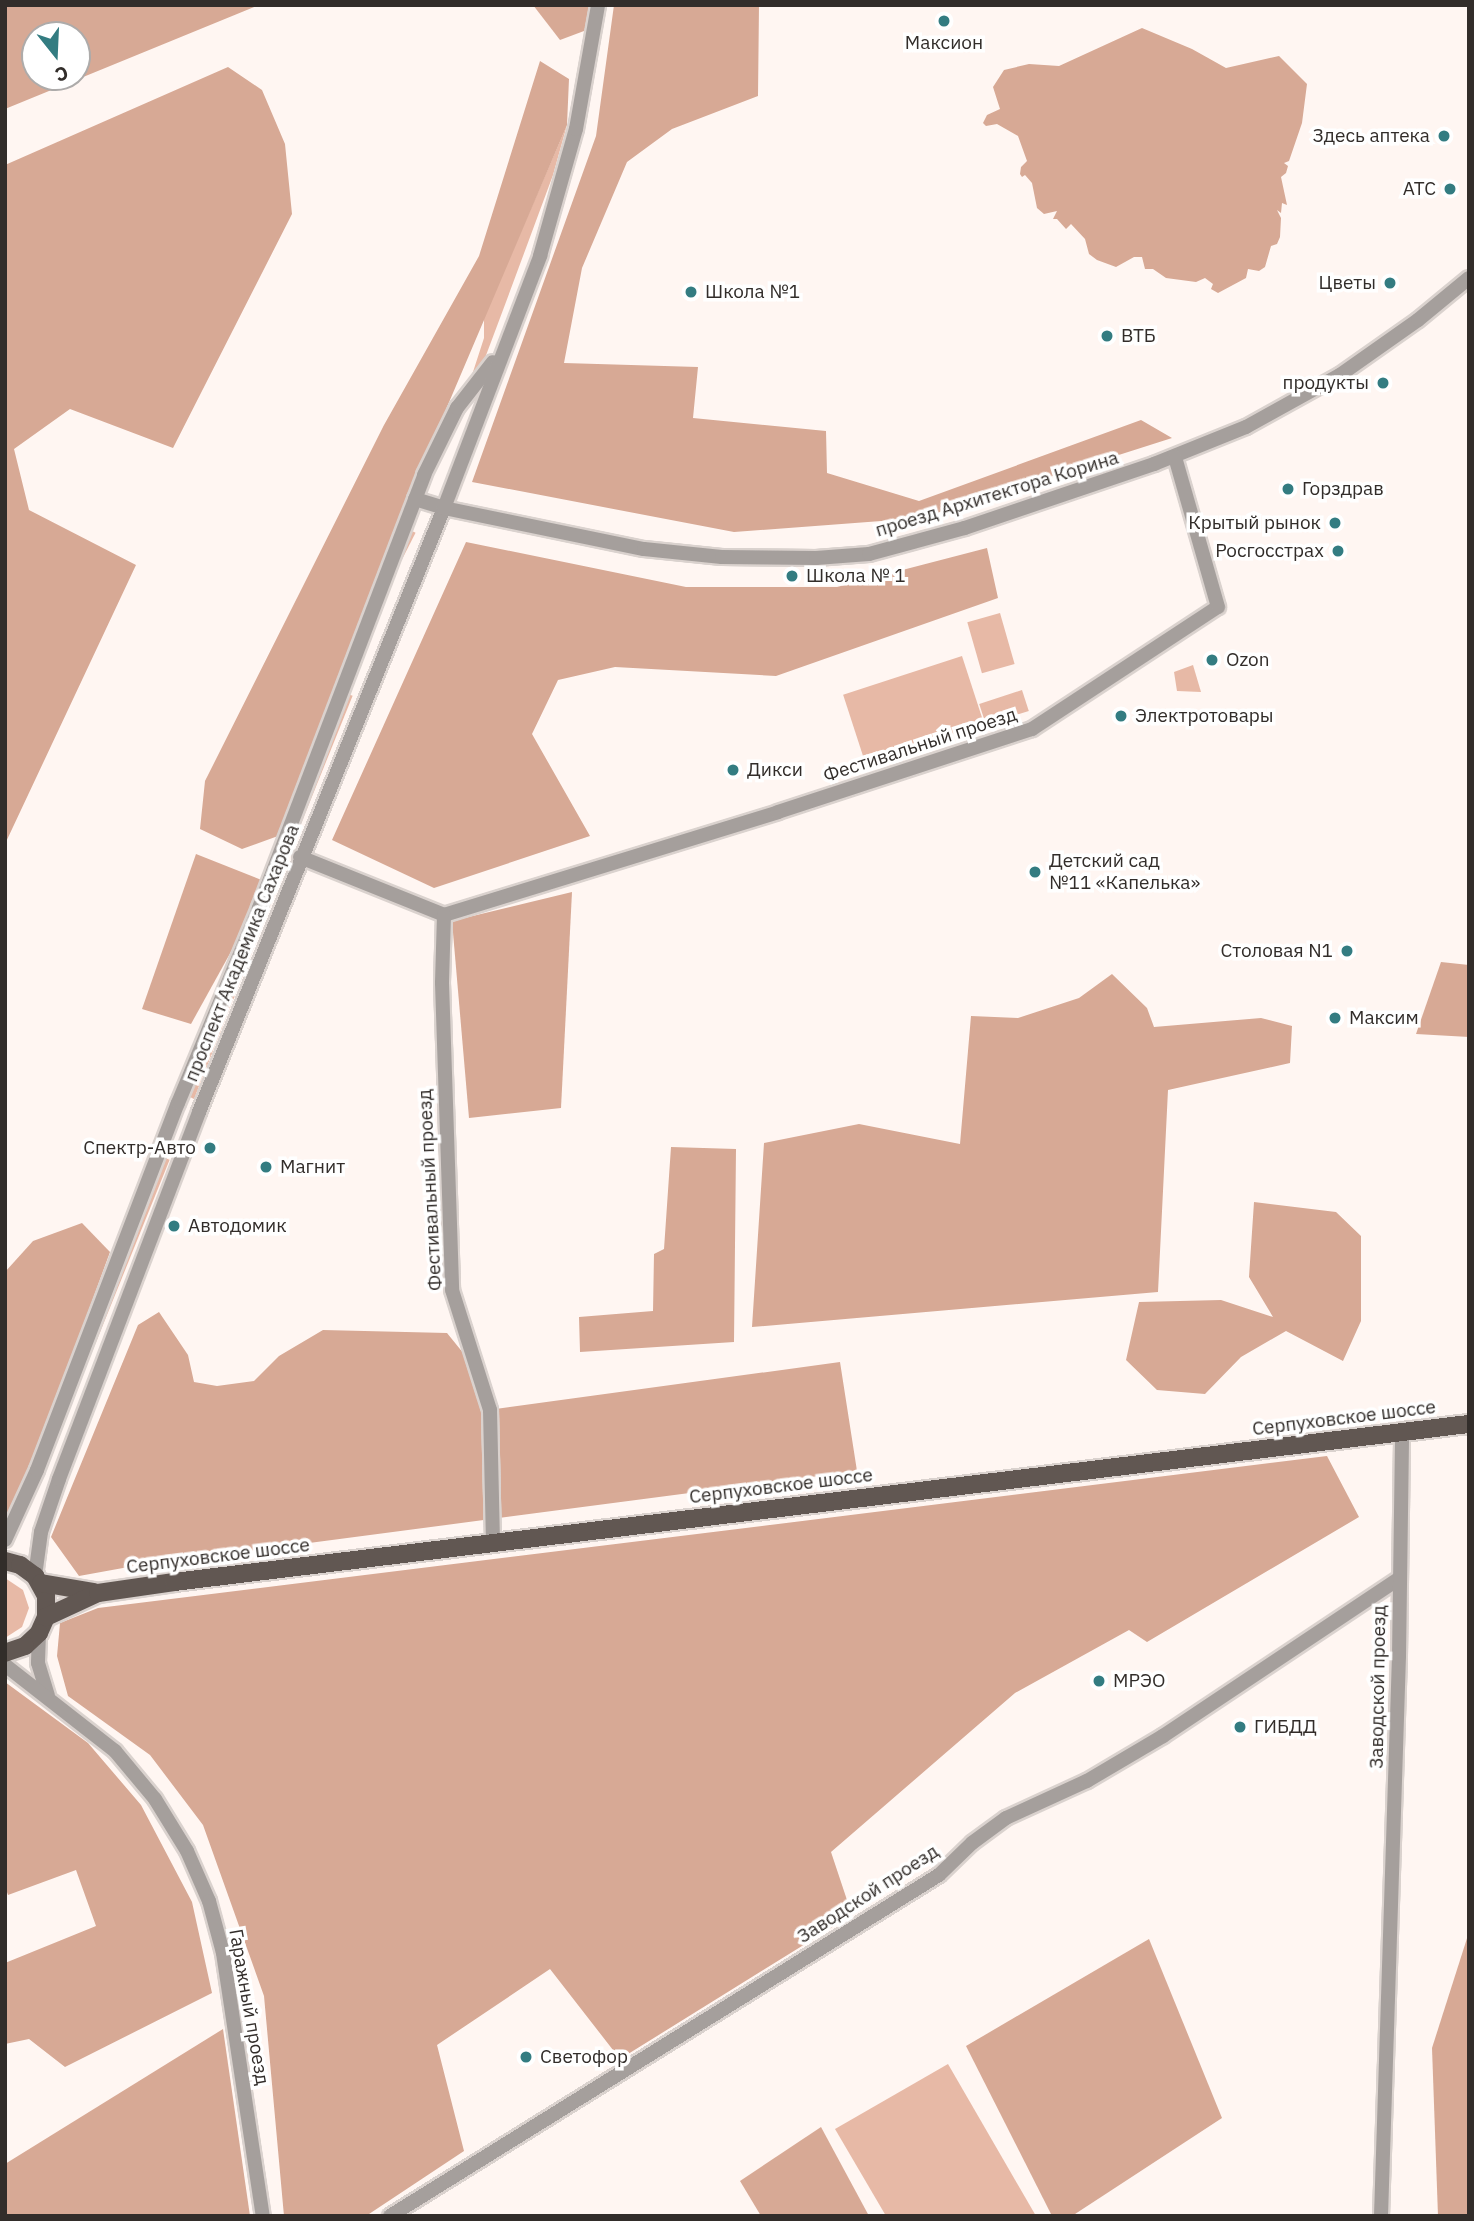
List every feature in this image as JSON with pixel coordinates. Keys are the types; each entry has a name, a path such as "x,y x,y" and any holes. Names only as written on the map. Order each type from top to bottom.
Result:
{"main road":[{"name":"Серпуховское шоссе","path":"98,1593 493,1542 1469,1424"},
{"path":"5,1561 20,1565 38,1580 46,1596 43,1625"},
{"path":"38,1580 98,1593"},
{"path":"5,1653 25,1646 43,1625 98,1593"}],"street":[{"name":"проспект Академика Сахарова","path":"38,1580 41,1532 58,1479 300,857 444,508 540,257 576,130 598,5"},
{"name":"проезд Архитектора Корина","path":"415,499 444,508 644,548 722,557 816,558 869,554 965,528 1175,457 1246,427 1340,375 1418,320 1469,278"},
{"name":"проспект Академика Сахарова","path":"5,1539 37,1470 178,1103 259,908 437,446 457,408 503,349"},
{"name":"Фестивальный проезд","path":"493,1542 490,1410 452,1290 442,992 444,915 778,812 1032,729 1219,604 1175,457"},
{"path":"346,681 369,690"},
{"path":"300,857 444,915"},
{"path":"259,908 279,913"},
{"path":"178,1103 200,1112"},
{"name":"Заводской проезд","path":"1381,2216 1398,1683 1402,1432"},
{"path":"37,1470 58,1479"},
{"name":"Заводской проезд","path":"390,2216 939,1875 972,1843 1006,1818 1087,1781 1163,1736 1398,1579"},
{"path":"43,1625 38,1663 48,1696"},
{"name":"Гаражный проезд","path":"5,1665 115,1751 155,1799 187,1851 209,1901 223,1953 263,2216"}],"shaded area":[{"path":"5,5 259,5 91,74 91,21 21,21 21,91 49,91 5,109"},
{"path":"533,5 595,5 592,28 560,40"},
{"path":"614,5 759,5 758,96 672,129 627,162 582,268 564,363 698,367 693,418 826,431 827,473 919,501 1141,420 1172,438 921,518 734,532 472,482 596,136"},
{"path":"1142,28 1192,49 1226,68 1279,56 1307,84 1302,123 1289,161 1284,163 1288,166 1286,173 1281,177 1287,205 1282,203 1281,213 1277,210 1281,218 1280,237 1277,244 1271,246 1265,267 1259,271 1248,269 1246,278 1218,293 1211,289 1213,284 1205,278 1196,282 1166,278 1153,269 1145,269 1142,257 1134,257 1116,267 1097,260 1089,254 1085,239 1071,224 1066,229 1057,219 1053,219 1057,211 1044,214 1037,208 1032,183 1025,175 1022,177 1020,174 1021,167 1027,161 1018,136 997,124 986,126 983,123 987,115 1000,109 993,87 1004,70 1029,64 1059,66"},
{"path":"540,61 569,79 567,125 447,407 278,836 242,849 200,829 205,781 384,425 479,256"},
{"path":"228,67 262,90 285,144 292,214 173,448 70,409 14,449 29,510 136,565 5,844 5,165"},
{"path":"567,125 553,175 485,358 472,375 484,338 484,317"},
{"path":"412,531 416,533 345,671 342,669"},
{"path":"466,542 686,587 837,587 987,548 998,598 776,676 615,667 558,680 532,734 590,836 434,888 332,840"},
{"path":"1000,613 1015,664 982,673 967,622"},
{"path":"962,656 984,724 865,762 843,695"},
{"path":"1193,665 1201,692 1177,691 1174,672"},
{"path":"1022,690 1029,711 986,725 979,704"},
{"path":"348,694 353,696 270,901 265,899"},
{"path":"196,854 269,883 191,1024 142,1009"},
{"path":"572,892 561,1108 469,1118 452,921"},
{"path":"260,918 265,920 194,1099 190,1097"},
{"path":"1441,962 1469,965 1469,1037 1416,1034"},
{"path":"1112,974 1147,1008 1154,1027 1261,1018 1292,1026 1290,1063 1168,1090 1158,1292 752,1327 764,1143 859,1124 960,1144 971,1016 1018,1018 1079,998"},
{"path":"671,1147 736,1149 734,1342 580,1352 579,1317 653,1311 654,1254 664,1249"},
{"path":"165,1158 170,1160 47,1463 43,1461"},
{"path":"1254,1202 1336,1212 1361,1236 1361,1321 1343,1361 1286,1331 1241,1357 1205,1394 1157,1390 1126,1360 1139,1302 1221,1300 1273,1317 1249,1277"},
{"path":"82,1223 110,1252 27,1480 5,1526 5,1272 33,1241"},
{"path":"159,1312 188,1355 194,1382 217,1386 254,1381 279,1356 323,1330 447,1333 464,1354 481,1411 840,1362 857,1471 134,1566 79,1576 51,1537 138,1325"},
{"path":"1327,1456 1359,1517 1147,1642 1129,1630 1015,1693 831,1852 852,1915 620,2059 550,1969 437,2045 464,2151 366,2216 284,2216 264,1996 203,1825 150,1755 68,1696 57,1656 60,1623 98,1608"},
{"path":"5,1578 23,1590 29,1608 22,1627 5,1638"},
{"path":"5,1682 88,1743 141,1805 192,1902 212,1993 65,2067 29,2039 5,2044 5,1963 96,1926 76,1870 8,1895 5,1886"},
{"path":"1469,1932 1469,2216 1438,2216 1432,2048"},
{"path":"1149,1939 1222,2118 1072,2216 1052,2216 966,2046"},
{"path":"223,2029 250,2216 5,2216 5,2164"},
{"path":"948,2064 1036,2216 886,2216 835,2129"},
{"path":"821,2127 869,2216 761,2216 740,2181"}],"place":[{"name":"Максион","path":"944,21"},
{"name":"Здесь аптека","path":"1444,136"},
{"name":"АТС","path":"1450,189"},
{"name":"Цветы","path":"1390,283"},
{"name":"Школа №1","path":"691,292"},
{"name":"ВТБ","path":"1107,336"},
{"name":"продукты","path":"1383,383"},
{"name":"Горздрав","path":"1288,489"},
{"name":"Крытый рынок","path":"1335,523"},
{"name":"Росгосстрах","path":"1338,551"},
{"name":"Школа № 1","path":"792,576"},
{"name":"Ozon","path":"1212,660"},
{"name":"Электротовары","path":"1121,716"},
{"name":"Дикси","path":"733,770"},
{"name":"Детский сад №11 «Капелька»","path":"1035,872"},
{"name":"Столовая N1","path":"1347,951"},
{"name":"Максим","path":"1335,1018"},
{"name":"Спектр-Авто","path":"210,1148"},
{"name":"Магнит","path":"266,1167"},
{"name":"Автодомик","path":"174,1226"},
{"name":"МРЭО","path":"1099,1681"},
{"name":"ГИБДД","path":"1240,1727"},
{"name":"Светофор","path":"526,2057"}]}
